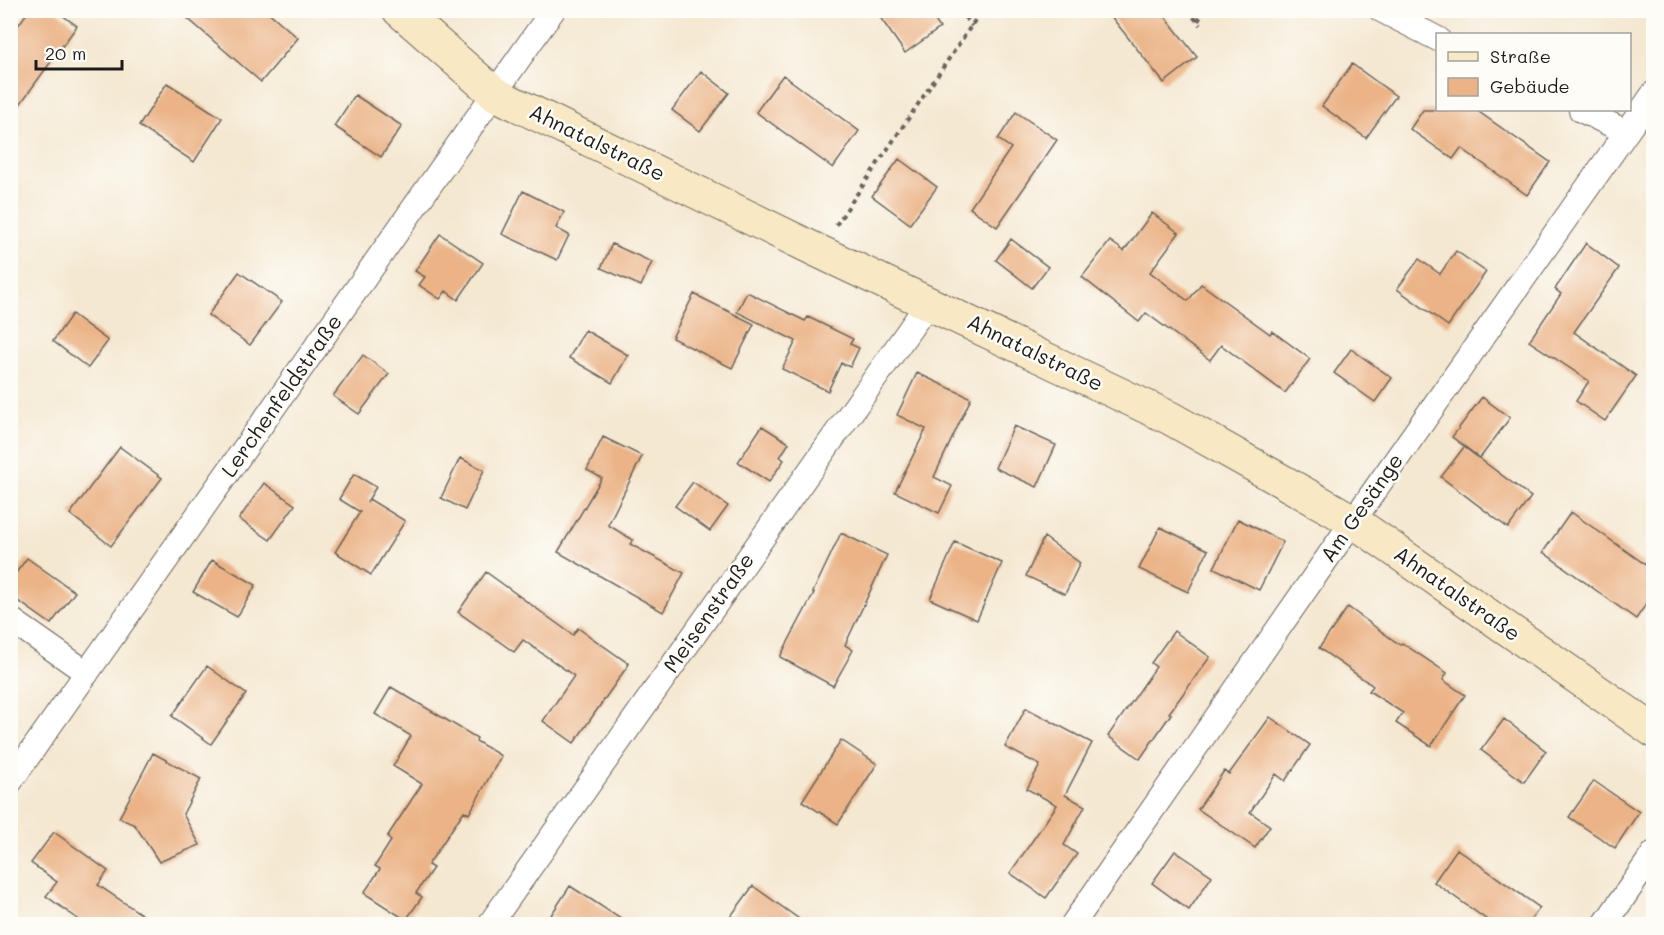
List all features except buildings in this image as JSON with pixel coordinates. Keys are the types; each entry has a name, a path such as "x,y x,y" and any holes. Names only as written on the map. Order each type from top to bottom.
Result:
{"street":[{"name":"Ahnatalstraße","path":"399,10 495,94 1170,418 1353,521 1653,731"},
{"name":"Lerchenfeldstraße","path":"10,782 553,10"},
{"path":"1381,10 1436,38"},
{"name":"Am Gesänge","path":"1072,924 1653,93"},
{"path":"1583,111 1626,132"},
{"name":"Meisenstraße","path":"490,924 929,302"},
{"path":"10,619 87,673"},
{"path":"1605,924 1653,853"}],"path":[{"path":"960,10 972,26"},
{"path":"818,251 982,10"},
{"path":"1188,10 1199,23 1203,13"}]}
